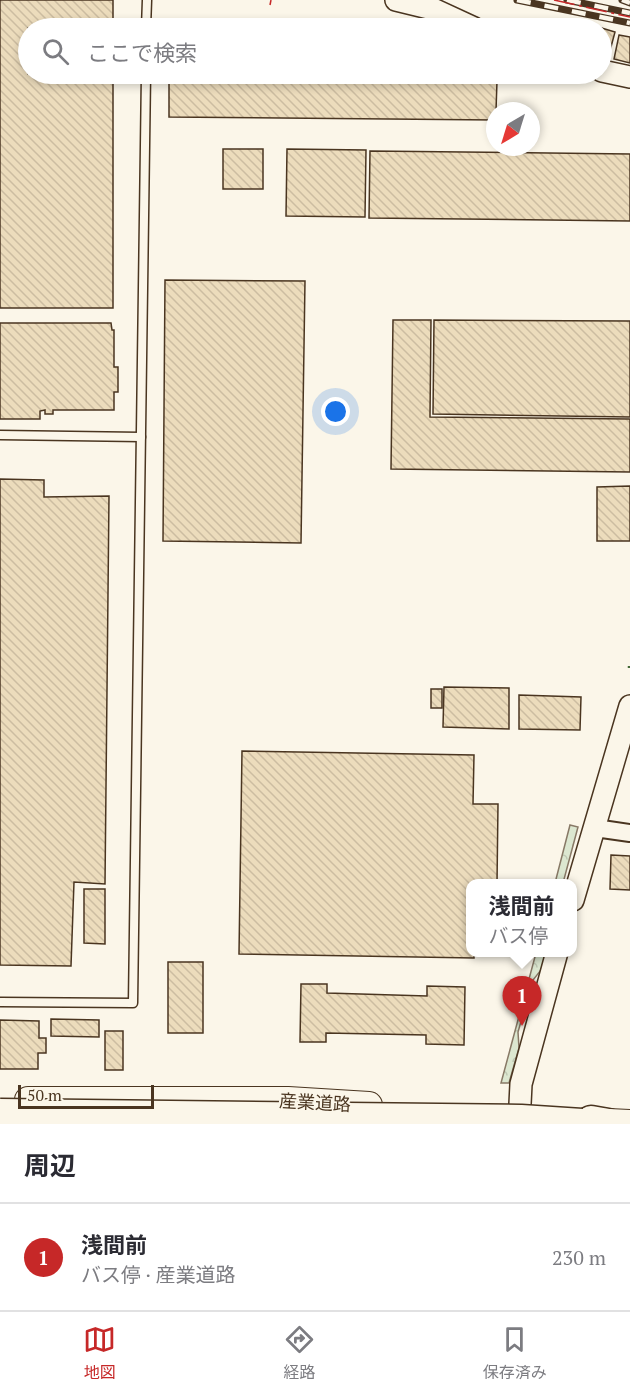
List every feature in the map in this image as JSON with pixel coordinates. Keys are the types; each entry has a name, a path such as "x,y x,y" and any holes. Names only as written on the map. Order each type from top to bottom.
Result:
{"highway":[{"path":"0,1114 521,1120 594,1123"}],"main road":[{"name":"産業道路","path":"0,1100 243,1112 288,1100 519,1119 630,1123"}],"street":[{"path":"396,0 433,9 452,18"},
{"path":"612,73 630,77"},
{"path":"577,887 630,706"},
{"path":"595,828 630,833"},
{"path":"519,1119 521,1084 556,957"}],"lane":[{"path":"146,18 147,0"},
{"path":"0,1002 132,1003 146,84"},
{"path":"0,435 141,438"}],"green space":[{"path":"570,825 578,827 564,879 556,879"},
{"path":"535,957 545,957 541,970 533,980 518,1032 519,1048 509,1083 501,1083"}],"building":[{"path":"0,0 113,0 113,18 18,18 18,84 113,84 113,308 0,308"},
{"path":"619,35 630,37 630,63 614,59"},
{"path":"169,84 497,84 496,102 486,102 486,120 169,117"},
{"path":"223,149 263,149 263,189 223,189"},
{"path":"287,149 366,150 365,217 286,216"},
{"path":"370,151 486,152 486,156 540,156 540,153 630,154 630,221 369,218"},
{"path":"165,280 305,281 301,543 163,541"},
{"path":"393,320 431,320 430,417 630,419 630,472 391,469"},
{"path":"434,320 630,321 630,417 433,414"},
{"path":"0,323 111,323 112,330 114,330 114,367 118,367 118,392 114,392 114,410 53,410 53,414 45,414 45,410 40,411 40,419 0,419"},
{"path":"0,479 44,480 44,497 109,496 105,884 74,882 71,966 0,965"},
{"path":"630,486 630,541 597,541 597,487"},
{"path":"444,687 509,688 509,729 443,727"},
{"path":"431,689 442,689 442,708 431,708"},
{"path":"519,695 581,697 580,730 519,729"},
{"path":"242,751 474,755 473,804 498,804 497,879 466,879 466,957 474,958 239,954"},
{"path":"611,855 630,856 630,890 610,889"},
{"path":"84,889 105,889 105,944 84,943"},
{"path":"168,962 203,962 203,1033 168,1033"},
{"path":"301,984 327,984 327,993 427,996 427,986 465,987 464,1045 426,1044 426,1035 326,1033 326,1042 300,1042"},
{"path":"51,1019 99,1020 99,1037 51,1036"},
{"path":"0,1020 39,1021 39,1038 46,1038 46,1053 38,1053 38,1069 0,1069"},
{"path":"105,1031 123,1031 123,1070 105,1070"}],"railway":[{"path":"517,0 605,18"},
{"path":"567,0 630,13"},
{"path":"622,0 630,3"},
{"path":"612,19 630,23"}],"power":[{"path":"270,5 271,0"},
{"path":"554,0 630,17"}],"place":[{"name":"浅間前","path":"522,1026"}]}
